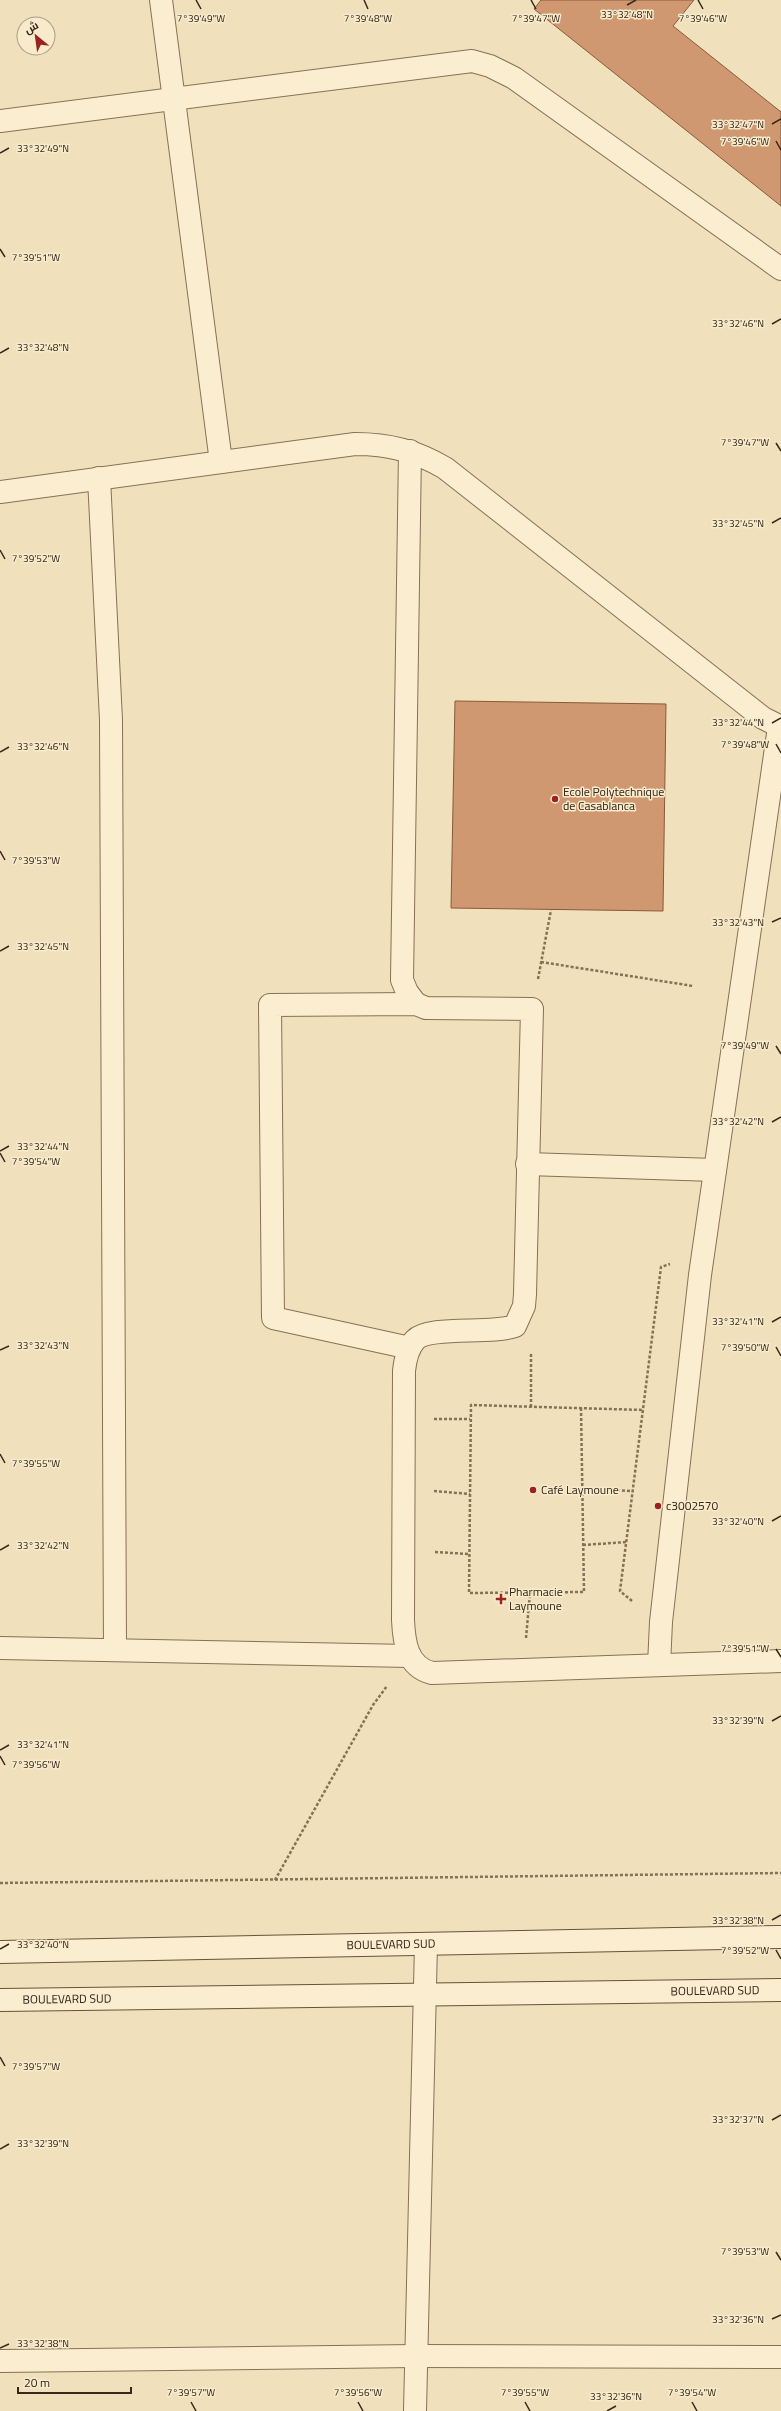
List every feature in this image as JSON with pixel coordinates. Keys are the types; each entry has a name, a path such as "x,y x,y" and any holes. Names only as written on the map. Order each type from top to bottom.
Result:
{"street":[{"path":"161,0 221,462"},
{"path":"0,120 472,61 490,66 514,78 781,269"},
{"path":"0,492 355,444 383,444 410,451 444,468 763,718 780,727 700,1275 661,1622 659,1666"},
{"path":"410,451 402,980 406,992 416,1004"},
{"path":"99,478 111,720 115,1650"},
{"path":"410,1348 273,1318 270,1005 416,1004 426,1008 532,1009 524,1306 515,1326 492,1332 438,1332 422,1335 415,1340 406,1358 404,1371 403,1612 404,1635 410,1656 417,1667 432,1673 781,1661"},
{"path":"527,1164 715,1170"},
{"path":"0,1648 410,1656"},
{"name":"BOULEVARD SUD","path":"0,1952 781,1937"},
{"path":"415,2411 415,2356 426,1944"},
{"name":"BOULEVARD SUD","path":"0,2000 425,1993 781,1990"},
{"path":"0,2361 415,2356 781,2357"}],"path":[{"path":"532,1009 551,910"},
{"path":"541,962 693,986"},
{"path":"636,1605 620,1591 662,1267 676,1261"},
{"path":"531,1407 532,1347"},
{"path":"581,1408 584,1592 469,1593 471,1405 531,1407 581,1408 644,1410"},
{"path":"428,1419 470,1420"},
{"path":"582,1489 633,1491"},
{"path":"430,1491 470,1494"},
{"path":"583,1545 627,1542"},
{"path":"428,1552 469,1554"},
{"path":"525,1670 530,1593"},
{"path":"275,1880 374,1705 410,1656"},
{"path":"0,1883 781,1873"}],"building":[{"path":"541,0 694,0 673,26 781,112 781,206 534,9"},
{"path":"455,701 666,704 663,911 451,908"}],"place":[{"name":"Ecole Polytechnique de Casablanca","path":"555,799"},
{"name":"Café Laymoune","path":"533,1490"},
{"name":"c3002570","path":"658,1506"},
{"name":"Pharmacie Laymoune","path":"501,1599"}]}
